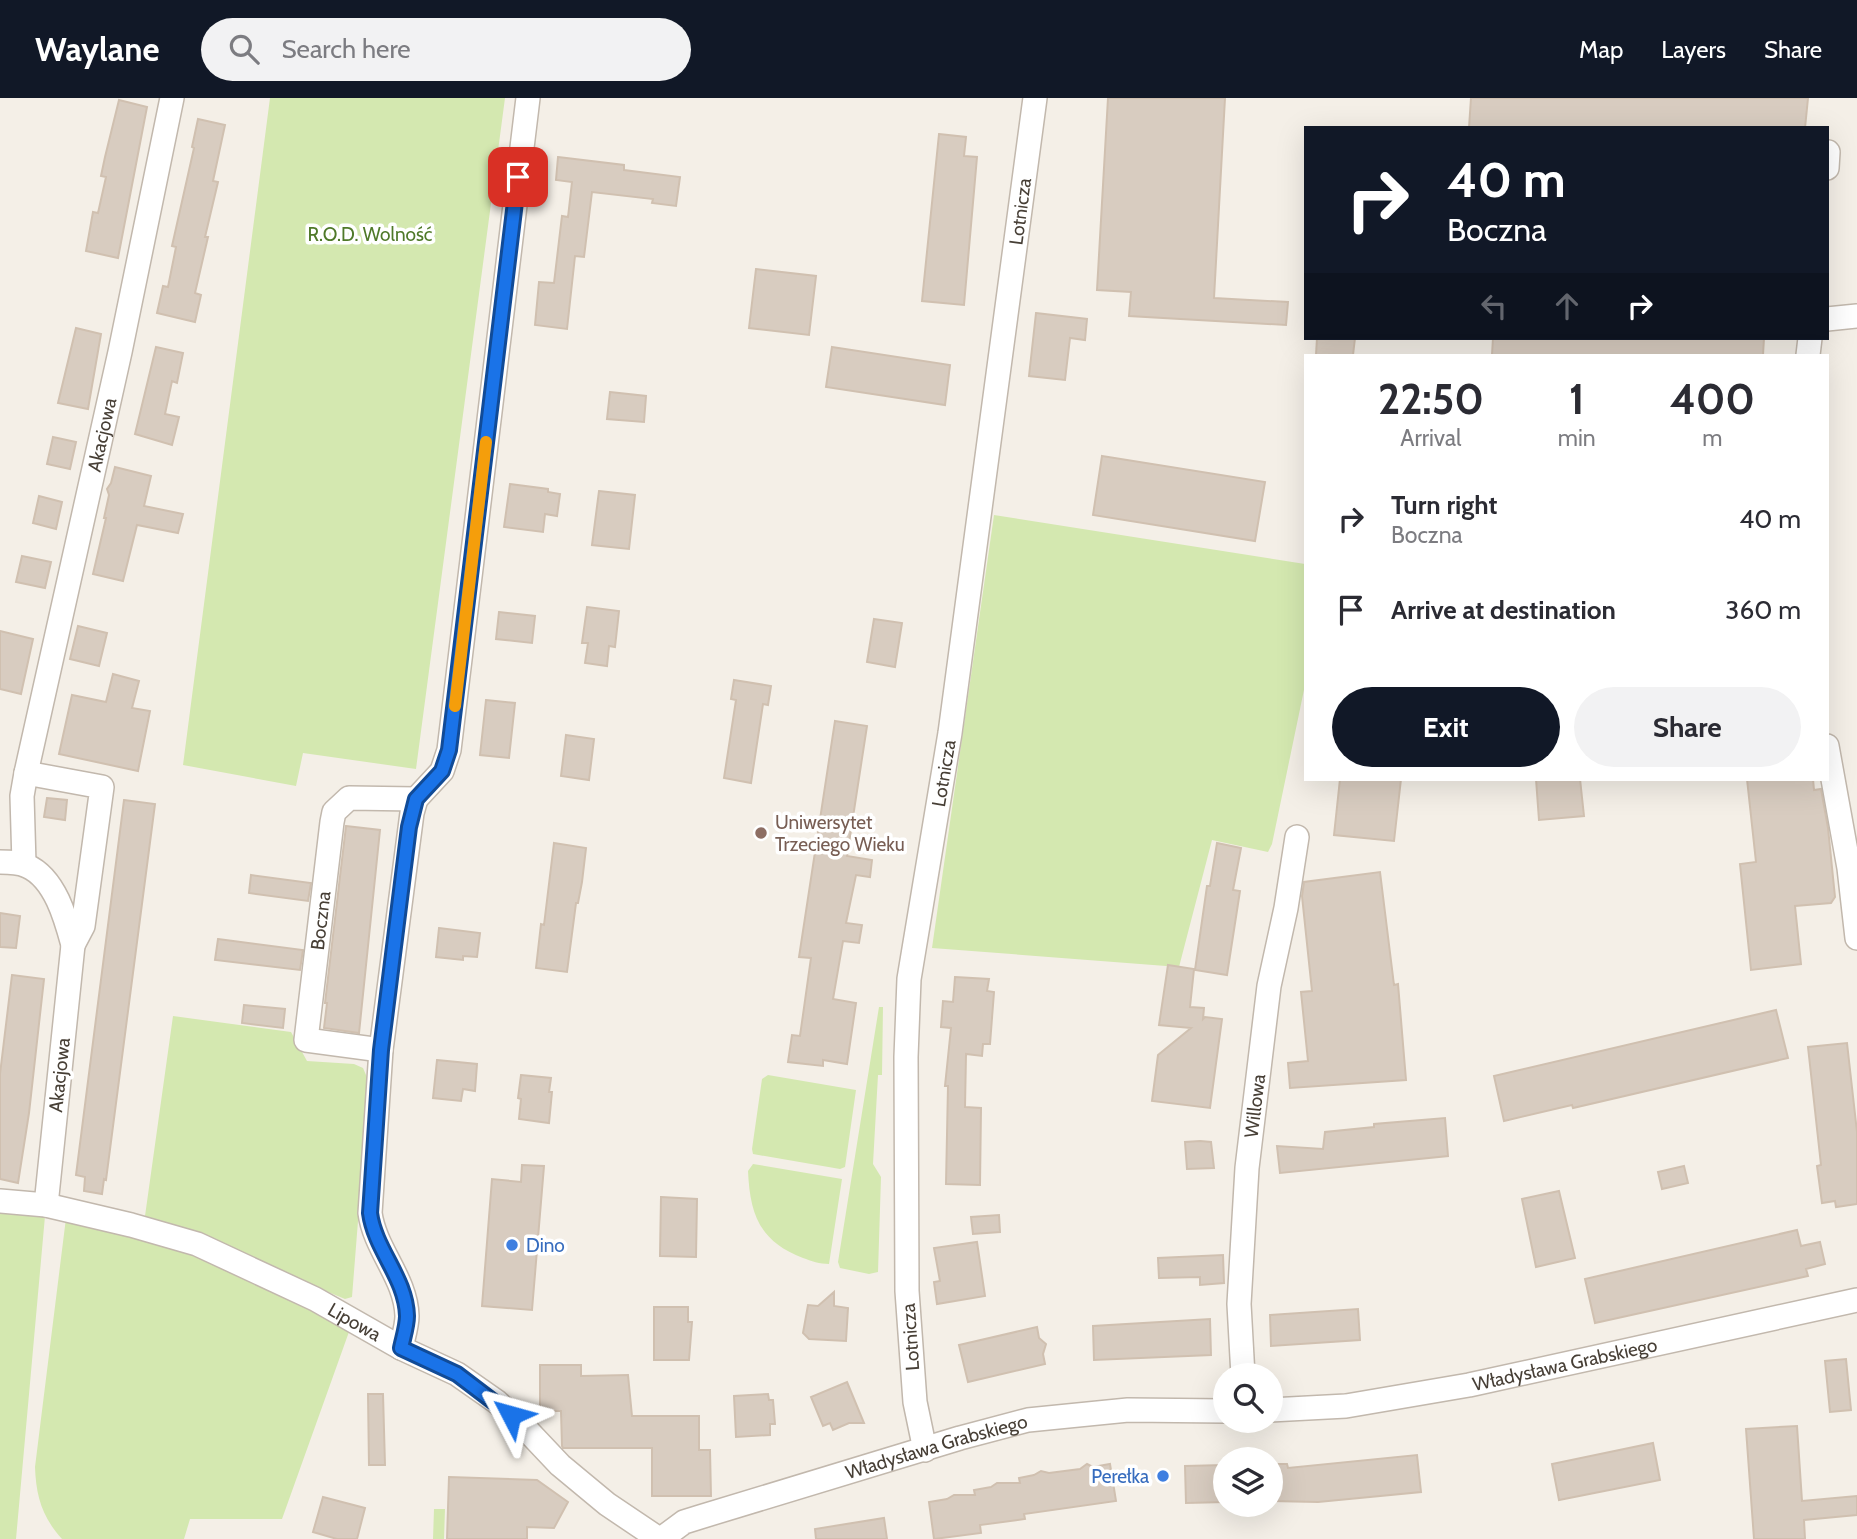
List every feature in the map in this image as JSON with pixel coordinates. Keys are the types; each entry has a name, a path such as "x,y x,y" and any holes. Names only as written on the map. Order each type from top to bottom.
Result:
{"street":[{"name":"Akacjowa","path":"46,1205 73,945 66,920 55,897 44,880 24,864 22,796 120,352 172,98"},
{"path":"401,1348 407,1317 403,1293 375,1238 370,1213 381,1050 409,827 416,799 442,771 449,750 528,98"},
{"name":"Lotnicza","path":"925,1450 915,1402 907,1290 906,1057 909,979 950,733 1035,98"},
{"path":"1829,319 1857,316"},
{"path":"1829,757 1849,868 1857,938"},
{"name":"Akacjowa","path":"26,773 102,787 83,926 73,945"},
{"name":"Boczna","path":"381,1050 306,1040 332,822 334,812 349,798 416,799"},
{"name":"Willowa","path":"1241,1363 1239,1304 1247,1168 1269,986 1286,908 1297,837"},
{"path":"0,862 24,864"},
{"name":"Lipowa","path":"0,1201 46,1205 197,1244 315,1299 401,1348 457,1374 497,1402 560,1465 607,1504 660,1539"},
{"name":"Władysława Grabskiego","path":"1283,1409 1346,1406 1469,1385 1857,1300"},
{"name":"Władysława Grabskiego","path":"660,1539 684,1522 1028,1420 1128,1410 1213,1411"}],"green space":[{"name":"R.O.D. Wolność","path":"270,98 505,98 416,769 303,753 296,786 183,765"},
{"path":"994,515 1304,564 1304,690 1272,844 1268,852 1212,840 1179,967 932,948"},
{"path":"879,1007 883,1007 882,1075 878,1075 873,1164 881,1177 878,1272 869,1274 840,1268 838,1262"},
{"path":"173,1016 291,1032 307,1061 354,1064 363,1068 369,1082 352,1297 345,1299 145,1216"},
{"path":"768,1075 856,1090 845,1167 840,1169 753,1154 762,1079"},
{"path":"753,1164 842,1179 829,1264 812,1261 788,1251 767,1234 751,1200 748,1171"},
{"path":"0,1212 45,1216 16,1539 0,1539"},
{"path":"66,1218 185,1252 350,1329 282,1519 190,1519 184,1539 62,1539 49,1523 41,1506 35,1467"},
{"path":"434,1509 445,1509 444,1539 433,1539"}],"building":[{"path":"1108,98 1225,98 1214,298 1288,302 1286,325 1129,316 1131,292 1097,290"},
{"path":"1471,98 1808,98 1805,126 1469,126"},
{"path":"119,100 147,107 118,258 86,251 93,212 98,213 106,177 101,176"},
{"path":"198,119 225,125 213,181 218,182 195,293 201,295 195,322 157,313 163,286 168,287 176,247 172,246"},
{"path":"939,134 966,137 964,156 977,157 964,305 922,301"},
{"path":"558,157 624,165 624,170 680,177 676,206 652,203 653,199 592,192 584,257 575,256 567,329 535,325 539,282 554,283 562,216 568,217 572,182 556,180"},
{"path":"756,269 816,276 809,335 749,328"},
{"path":"1036,313 1087,319 1085,340 1070,338 1065,380 1029,376"},
{"path":"76,328 101,334 88,409 58,403"},
{"path":"1317,340 1355,340 1353,354 1316,354"},
{"path":"1493,340 1764,340 1763,354 1492,354"},
{"path":"156,347 183,353 177,383 172,381 165,414 179,417 172,445 135,434"},
{"path":"832,347 950,365 945,405 826,387"},
{"path":"610,392 646,396 644,422 607,419"},
{"path":"53,437 76,442 70,469 47,464"},
{"path":"1102,456 1265,482 1255,541 1093,515"},
{"path":"115,467 151,476 144,506 183,514 178,533 137,525 123,581 93,574 106,518 109,495 107,489"},
{"path":"510,484 548,489 548,492 560,494 557,516 545,514 543,532 504,527"},
{"path":"599,491 635,495 629,549 592,545"},
{"path":"39,496 62,502 56,529 33,523"},
{"path":"22,556 51,562 45,588 16,582"},
{"path":"587,607 619,611 615,647 609,646 607,666 585,663 588,643 582,643"},
{"path":"499,612 535,616 532,643 496,639"},
{"path":"874,619 902,623 895,667 867,662"},
{"path":"78,626 107,633 99,666 70,659"},
{"path":"0,631 33,639 21,694 0,689"},
{"path":"113,674 139,681 132,708 150,711 138,771 59,754 72,695 106,702"},
{"path":"734,680 771,686 768,705 763,704 751,783 724,778 736,700 731,699"},
{"path":"486,700 515,703 509,758 480,755"},
{"path":"835,721 867,726 847,856 872,860 870,877 856,875 846,923 862,925 859,943 843,941 833,999 856,1003 847,1064 823,1060 823,1066 788,1062 792,1035 800,1036 811,958 799,957"},
{"path":"566,735 594,739 589,780 561,776"},
{"path":"1340,781 1401,781 1394,841 1334,835"},
{"path":"1536,781 1580,781 1584,816 1539,820"},
{"path":"1747,781 1813,781 1814,790 1821,789 1835,897 1831,903 1795,906 1801,964 1751,970 1740,864 1756,862"},
{"path":"47,798 67,800 65,820 44,817"},
{"path":"124,800 155,804 102,1194 84,1191 85,1177 76,1175"},
{"path":"346,826 380,830 359,1033 324,1028"},
{"path":"554,843 586,848 567,972 536,968"},
{"path":"1217,843 1241,848 1233,890 1240,891 1227,975 1195,970 1207,886 1210,886"},
{"path":"1380,872 1394,985 1398,984 1406,1080 1290,1088 1288,1063 1308,1061 1301,992 1312,991 1302,896 1304,882"},
{"path":"251,875 311,883 308,901 249,893"},
{"path":"0,913 20,916 16,948 0,947"},
{"path":"439,928 480,933 477,957 463,956 463,960 436,957"},
{"path":"218,939 303,950 300,970 215,960"},
{"path":"1168,965 1194,969 1190,1007 1204,1008 1203,1019 1222,1019 1210,1108 1152,1101 1158,1055 1191,1028 1159,1025"},
{"path":"12,975 44,979 18,1183 0,1179 0,1074"},
{"path":"955,977 989,979 987,991 994,992 990,1044 983,1044 982,1056 966,1054 965,1107 981,1108 980,1185 946,1184 948,1086 945,1086 951,1028 941,1027 943,1001 953,1002"},
{"path":"244,1005 285,1009 283,1028 242,1023"},
{"path":"1776,1010 1788,1058 1573,1108 1572,1105 1504,1121 1494,1076"},
{"path":"1847,1043 1857,1132 1857,1204 1836,1207 1835,1201 1822,1203 1817,1166 1821,1165 1808,1047"},
{"path":"437,1060 477,1064 475,1091 463,1089 461,1101 433,1098"},
{"path":"521,1075 551,1078 549,1123 519,1119"},
{"path":"1445,1118 1448,1156 1280,1173 1277,1146 1323,1149 1325,1132 1374,1127 1374,1124"},
{"path":"1185,1142 1211,1142 1214,1168 1187,1169"},
{"name":"Dino","path":"522,1165 544,1166 532,1310 482,1306 492,1179 521,1182"},
{"path":"1684,1166 1688,1183 1662,1189 1658,1172"},
{"path":"1559,1191 1575,1258 1536,1267 1522,1199"},
{"path":"661,1197 697,1199 696,1257 660,1256"},
{"path":"999,1215 1000,1232 973,1234 971,1217"},
{"path":"1797,1230 1801,1246 1820,1242 1825,1264 1806,1269 1808,1276 1595,1323 1585,1279"},
{"path":"977,1242 985,1296 937,1304 934,1282 940,1281 934,1248"},
{"path":"1223,1255 1224,1283 1200,1285 1200,1277 1159,1278 1158,1258"},
{"path":"834,1292 834,1306 848,1308 846,1341 809,1339 803,1333 808,1305 818,1306"},
{"path":"654,1307 688,1307 688,1322 692,1322 689,1360 654,1360"},
{"path":"1358,1309 1360,1340 1271,1346 1270,1315"},
{"path":"1210,1319 1211,1355 1094,1360 1093,1326"},
{"path":"1037,1327 1039,1338 1046,1344 1043,1354 1045,1364 968,1382 959,1345"},
{"path":"1846,1359 1851,1410 1830,1412 1825,1361"},
{"path":"540,1365 581,1365 581,1376 628,1375 632,1416 699,1416 699,1450 710,1450 711,1496 652,1496 652,1448 563,1448 561,1411 540,1411"},
{"path":"847,1382 864,1423 849,1423 833,1430 830,1423 823,1426 811,1397"},
{"path":"368,1394 383,1394 385,1465 369,1465"},
{"path":"768,1394 769,1400 773,1400 775,1424 770,1424 770,1435 736,1437 734,1396"},
{"path":"1797,1426 1802,1501 1857,1496 1857,1515 1804,1520 1805,1539 1754,1539 1746,1429"},
{"path":"1653,1443 1660,1480 1559,1500 1552,1464"},
{"path":"1417,1455 1421,1492 1318,1502 1283,1501 1283,1464 1287,1464 1288,1468"},
{"path":"1087,1464 1093,1467 1110,1464 1116,1501 1024,1514 1025,1519 980,1525 981,1533 934,1539 929,1502 954,1495 975,1495 974,1490 997,1483 1020,1483 1019,1478 1041,1471 1049,1473 1080,1469"},
{"path":"1213,1465 1213,1502 1186,1503 1185,1466"},
{"path":"449,1477 537,1480 568,1502 554,1528 527,1527 527,1539 447,1539"},
{"path":"323,1497 365,1508 357,1539 337,1539 313,1532"},
{"path":"884,1518 887,1539 816,1539 815,1529"}],"slow traffic":[{"path":"455,706 486,442"}],"place":[{"name":"Uniwersytet Trzeciego Wieku","path":"761,833"},
{"name":"Dino","path":"512,1245"},
{"name":"Perełka","path":"1163,1476"}],"route":[{"path":"511,1415 457,1374 401,1348 407,1317 403,1293 375,1238 370,1213 381,1050 409,827 416,799 442,771 449,750 518,177"}]}
